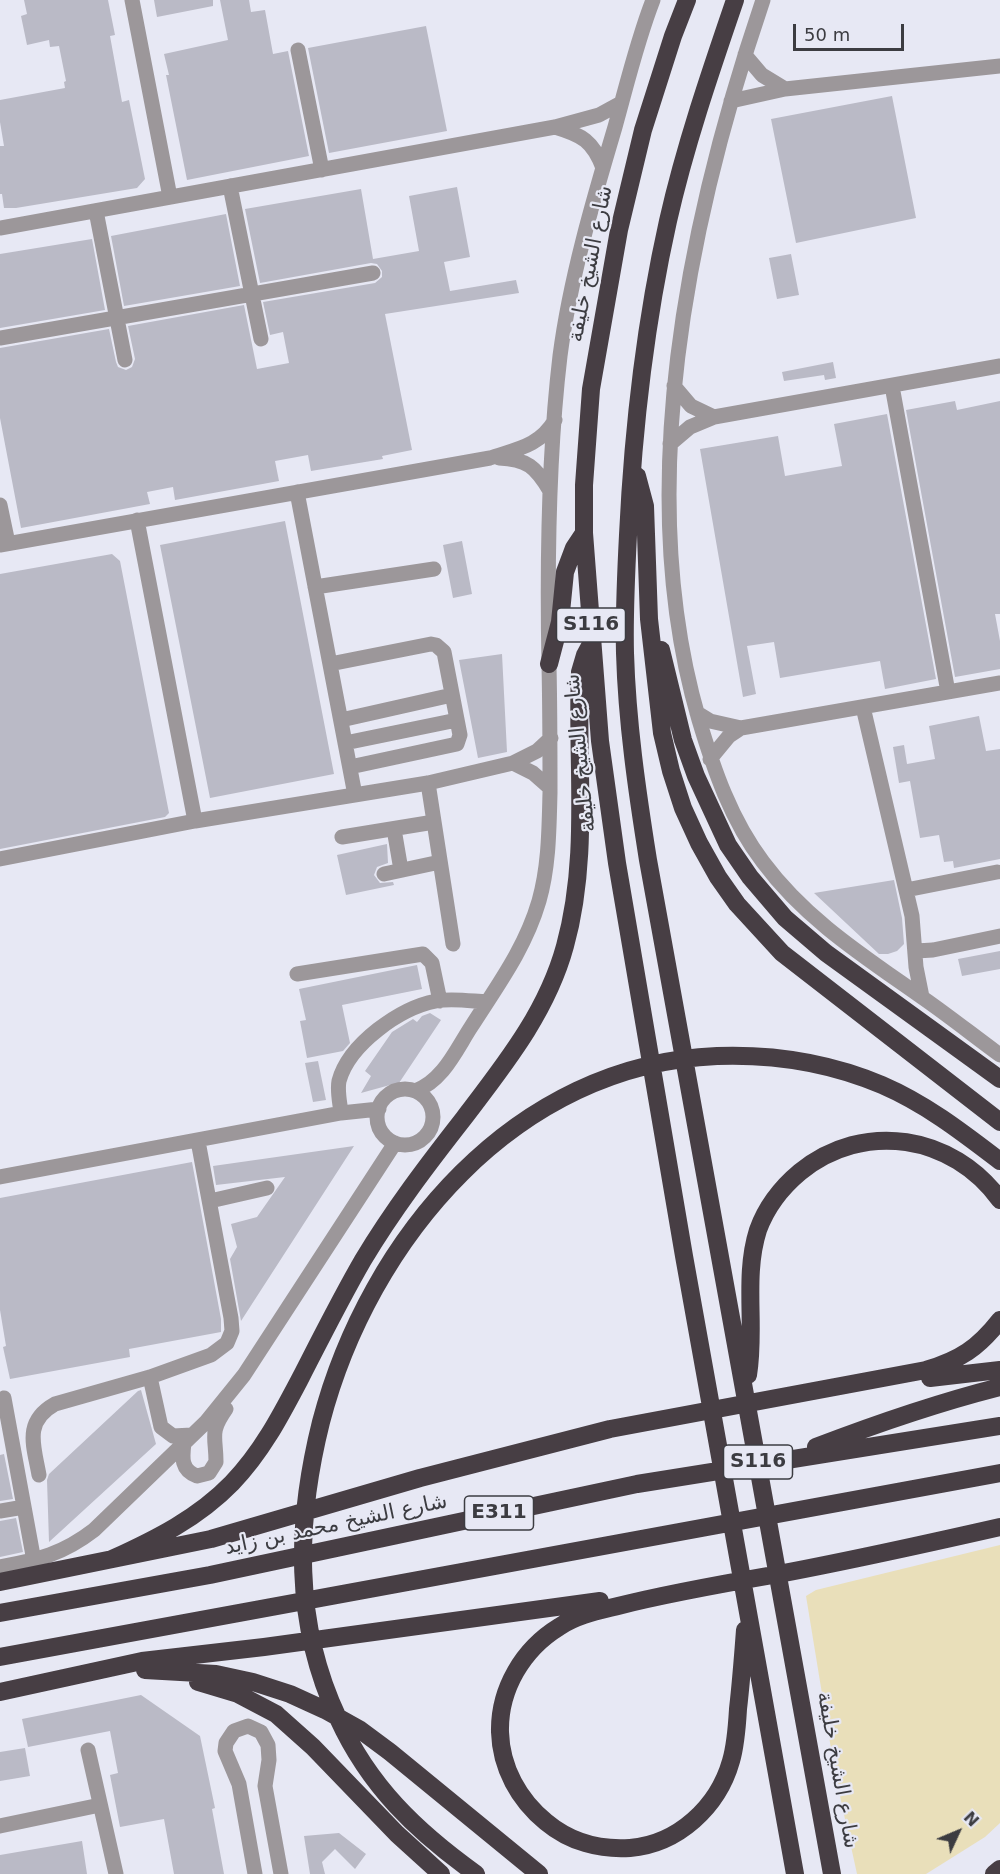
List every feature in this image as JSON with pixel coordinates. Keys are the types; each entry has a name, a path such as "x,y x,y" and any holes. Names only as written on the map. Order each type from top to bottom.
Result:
{"highway":[{"name":"شارع الشيخ خليفة","path":"687,0 643,130 619,230 591,389 586,446 584,533 607,799 684,1256 748,1605"},
{"name":"S116","path":"735,0 699,106 668,222 647,341 632,456 624,628 633,758 648,860 745,1392"},
{"path":"632,456 645,507 649,619 662,733 671,771 691,826 718,877 737,904 782,953 1000,1122"},
{"path":"549,664 560,622 564,572 574,548 584,533"},
{"path":"649,619 662,651 683,740 696,776 728,845 750,877 785,918 819,947 1000,1079"},
{"path":"112,1559 177,1527 205,1507 255,1456 275,1427 363,1260 425,1169 504,1065 541,1007 558,967 575,906 580,856 580,672 592,642"},
{"path":"476,1874 422,1833 389,1799 366,1769 330,1702 310,1638 303,1586 302,1538 306,1500 326,1404 347,1345 360,1317 390,1263 408,1237 446,1189 468,1166 513,1128 563,1097 590,1084 646,1066 675,1060 734,1055 764,1057 813,1064 851,1074 915,1101 957,1128 1000,1161"},
{"path":"745,1392 751,1340 751,1255 759,1228 772,1203 796,1175 811,1163 836,1150 862,1142 890,1140 918,1143 945,1152 969,1167 990,1186 1000,1200"},
{"path":"0,1582 211,1539 420,1478 610,1429 926,1370 948,1363 969,1352 986,1338 1000,1320"},
{"path":"812,1391 1000,1370"},
{"path":"782,1460 870,1426 1000,1387"},
{"name":"شارع الشيخ خليفة","path":"745,1392 832,1874"},
{"name":"شارع الشيخ محمد بن زايد","path":"0,1613 210,1575 637,1484 1000,1426"},
{"name":"E311","path":"0,1657 1000,1473"},
{"path":"748,1605 736,1738 731,1761 724,1782 712,1801 697,1818 679,1832 649,1844 616,1849 594,1846 573,1839 554,1829 537,1815 523,1799 504,1762 500,1741 500,1720 503,1700 512,1678 525,1657 541,1640 560,1626 582,1616 656,1596 826,1565 1000,1527"},
{"path":"0,1692 152,1660 275,1646 588,1602 656,1596"},
{"name":"S116","path":"748,1605 795,1874"},
{"path":"89,1672 179,1670 216,1674 253,1682 290,1694 359,1729 539,1874"},
{"path":"62,1679 118,1676 174,1679 217,1686 258,1703 293,1728 397,1834 441,1874"},
{"path":"994,1874 1000,1869"}],"street":[{"path":"132,0 170,197"},
{"path":"415,1091 440,1075 504,978 518,954 540,899 549,841 550,491 562,345 579,259 603,168 634,55 653,0"},
{"path":"763,0 720,136 688,291 674,386 670,444 671,543 679,637 710,759 722,789 749,842 781,884 820,923 1000,1055"},
{"path":"298,50 321,170"},
{"path":"745,55 762,75 785,89"},
{"path":"731,101 758,93 785,89 1000,66"},
{"path":"0,228 555,127 599,115 621,103"},
{"path":"555,127 584,138 598,155 603,168"},
{"path":"230,186 261,339"},
{"path":"96,211 124,360"},
{"path":"0,338 373,273"},
{"path":"670,444 690,427 714,417 1000,366"},
{"path":"674,386 692,406 714,417"},
{"path":"892,386 948,692"},
{"path":"0,506 4,544 490,458 531,445 545,434 555,420"},
{"path":"490,458 511,458 526,463 539,473 550,491"},
{"path":"297,492 355,795"},
{"path":"137,520 195,821"},
{"path":"315,587 434,568"},
{"path":"330,664 432,644 444,652 460,739 454,746 350,767"},
{"path":"697,713 710,721 741,728 1000,683"},
{"path":"341,720 452,695"},
{"path":"863,707 914,928 915,954 922,997"},
{"path":"345,742 457,720"},
{"path":"710,759 729,736 741,728"},
{"path":"0,859 195,821 428,783 513,763 537,751 551,738"},
{"path":"513,763 533,773 550,788"},
{"path":"428,783 453,944"},
{"path":"342,837 434,822"},
{"path":"394,829 401,870"},
{"path":"384,874 440,862"},
{"path":"906,890 998,872"},
{"path":"890,976 915,954 1000,936"},
{"path":"297,974 423,954 432,963 440,1001"},
{"path":"341,1113 339,1083 347,1065 376,1032 405,1012 440,1001 487,1002"},
{"path":"404,1089 415,1091 426,1098 432,1108 431,1127 424,1137 414,1143 395,1143 384,1135 381,1129 379,1110 384,1099 393,1092 404,1089"},
{"path":"0,1177 341,1113 379,1110"},
{"path":"39,1475 32,1434 37,1419 42,1413 55,1404 150,1377 211,1355 222,1348 230,1338 231,1318 198,1141"},
{"path":"0,1567 34,1561 62,1551 94,1530 206,1422 244,1375 395,1143"},
{"path":"210,1201 267,1188"},
{"path":"188,1439 182,1459 187,1470 197,1476 209,1473 216,1462 213,1443 217,1424 238,1392 244,1375"},
{"path":"150,1377 161,1427 173,1436 188,1439"},
{"path":"4,1398 34,1561"},
{"path":"0,1511 24,1507"},
{"path":"255,1874 239,1784 225,1750 226,1743 234,1731 248,1726 261,1732 268,1745 270,1760 266,1786 281,1874"},
{"path":"88,1750 116,1874"},
{"path":"0,1826 100,1806"}],"sand":[{"path":"1000,1545 1000,1823 985,1837 926,1874 857,1874 835,1773 806,1596 816,1590"}],"building":[{"path":"24,0 108,0 115,35 110,36 122,102 129,100 145,179 137,188 4,208 2,194 0,194 0,146 4,146 0,122 0,100 65,88 64,82 66,81 59,46 50,47 49,40 27,45 21,16 27,14"},
{"path":"154,0 213,0 213,6 157,17"},
{"path":"220,0 249,0 251,12 265,10 273,54 288,51 309,156 187,180 166,75 169,75 164,54 228,40"},
{"path":"426,26 447,131 329,153 308,48"},
{"path":"892,96 916,218 796,243 771,119"},
{"path":"457,187 470,257 444,262 450,291 516,280 519,293 385,314 412,450 382,456 383,459 311,471 308,455 275,461 279,481 175,500 173,487 147,492 150,504 21,528 0,418 0,348 109,329 118,367 126,370 132,367 135,359 128,326 244,305 257,369 289,363 283,332 270,335 263,302 375,283 382,277 382,271 377,264 371,263 260,283 245,209 361,189 373,259 419,251 409,196"},
{"path":"226,214 240,286 124,306 111,236"},
{"path":"92,239 105,310 0,328 0,254"},
{"path":"791,254 799,295 777,299 769,258"},
{"path":"833,362 836,378 825,380 824,375 784,381 782,372"},
{"path":"955,401 957,410 1000,401 1000,614 995,614 1000,641 1000,669 955,677 906,410"},
{"path":"887,414 936,679 885,689 880,661 780,678 774,642 747,646 756,694 743,697 700,449 778,436 785,476 842,466 834,424"},
{"path":"285,521 334,774 210,798 160,545"},
{"path":"462,541 472,594 453,598 443,545"},
{"path":"112,554 120,561 169,813 165,817 0,849 0,574"},
{"path":"502,654 507,752 478,758 459,660"},
{"path":"979,716 986,751 1000,749 1000,859 954,868 953,861 944,862 939,835 920,838 910,781 899,783 893,747 904,745 907,764 935,759 929,726"},
{"path":"387,844 388,863 377,867 374,875 380,883 393,882 394,885 346,895 337,855"},
{"path":"894,880 902,918 904,944 897,951 888,954 879,954 814,893"},
{"path":"1000,951 1000,969 962,976 958,959"},
{"path":"417,965 422,989 342,1005 350,1043 343,1051 307,1058 300,1021 306,1020 299,989"},
{"path":"430,1013 441,1020 395,1089 390,1085 361,1093 371,1076 365,1071 392,1032 413,1019 417,1022 422,1016"},
{"path":"318,1061 326,1100 313,1102 305,1063"},
{"path":"354,1146 241,1321 230,1259 237,1247 231,1224 257,1217 285,1177 216,1185 213,1166"},
{"path":"192,1162 221,1319 221,1332 129,1349 130,1357 10,1379 3,1347 6,1346 0,1310 0,1198"},
{"path":"141,1390 156,1444 49,1542 47,1480 49,1474"},
{"path":"4,1454 13,1499 0,1501 0,1455"},
{"path":"16,1518 23,1552 0,1557 0,1521"},
{"path":"141,1695 200,1736 215,1808 212,1809 224,1874 174,1874 164,1819 120,1827 110,1775 118,1773 110,1731 28,1747 22,1719"},
{"path":"25,1748 30,1776 0,1781 0,1752"},
{"path":"339,1833 366,1854 355,1869 335,1849 322,1862 325,1874 310,1874 304,1836"},
{"path":"82,1841 87,1874 0,1874 0,1855"}]}
